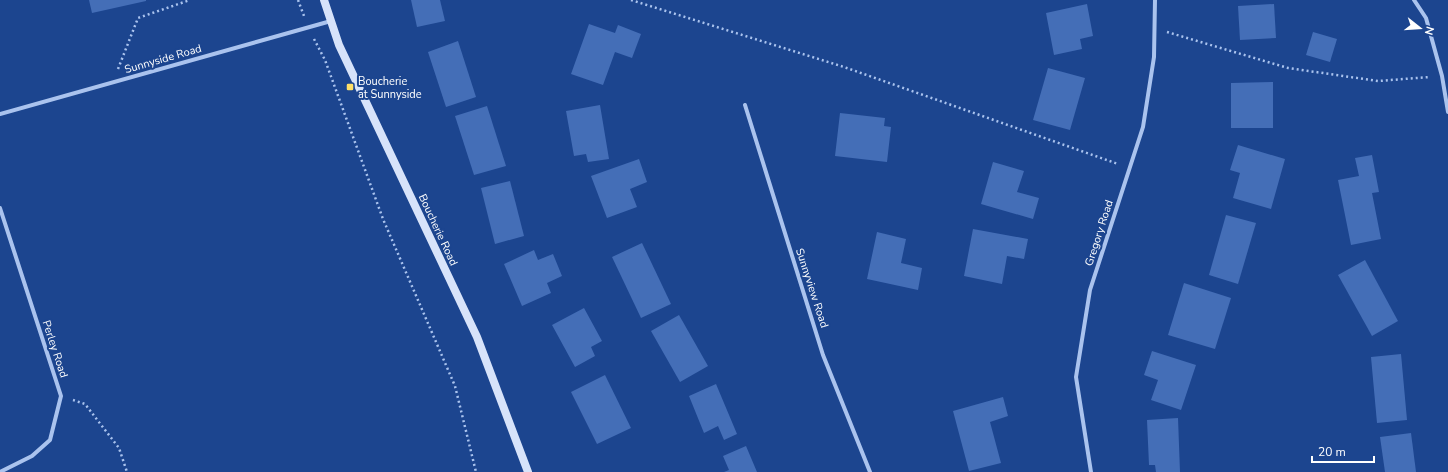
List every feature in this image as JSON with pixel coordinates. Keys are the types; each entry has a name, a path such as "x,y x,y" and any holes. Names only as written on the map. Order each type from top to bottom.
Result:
{"main road":[{"name":"Boucherie Road","path":"324,0 339,45 477,337 528,472"}],"street":[{"name":"Gregory Road","path":"1091,472 1076,377 1090,290 1143,127 1154,57 1155,0"},
{"path":"1414,0 1426,18 1442,76 1448,112"},
{"name":"Sunnyside Road","path":"0,114 331,21"},
{"name":"Sunnyview Road","path":"745,105 823,355 870,472"},
{"name":"Perley Road","path":"0,208 61,396"},
{"path":"0,472 32,456 50,440 61,396"}],"path":[{"path":"112,82 138,18 190,0"},
{"path":"631,0 844,67 1129,168"},
{"path":"1154,28 1288,68 1378,81 1442,76"},
{"path":"325,60 383,219 455,386 476,472"},
{"path":"61,396 85,404 119,448 127,472"}],"building":[{"path":"89,0 146,0 146,1 92,13"},
{"path":"411,0 440,0 445,21 417,27"},
{"path":"1087,4 1093,36 1080,39 1082,49 1054,55 1046,13"},
{"path":"1274,4 1276,38 1240,40 1238,6"},
{"path":"589,24 615,33 618,25 641,34 632,58 615,52 603,85 571,74"},
{"path":"1313,32 1337,39 1330,62 1306,55"},
{"path":"458,41 476,97 446,107 428,52"},
{"path":"1048,68 1085,78 1070,130 1033,120"},
{"path":"1273,82 1273,128 1231,128 1231,83"},
{"path":"600,105 609,159 588,162 586,154 574,156 566,111"},
{"path":"487,106 506,166 474,175 455,116"},
{"path":"840,113 885,118 884,126 891,127 887,162 835,156"},
{"path":"1238,145 1285,159 1271,209 1233,198 1240,173 1230,170"},
{"path":"1372,155 1379,192 1372,193 1381,239 1351,245 1338,180 1359,176 1355,158"},
{"path":"639,159 647,182 630,189 637,207 607,218 591,176"},
{"path":"993,162 1024,171 1017,192 1039,198 1033,219 981,204"},
{"path":"510,181 524,236 495,244 481,188"},
{"path":"1226,215 1256,223 1238,284 1209,275"},
{"path":"973,229 1028,239 1024,259 1007,256 1002,284 964,276"},
{"path":"877,232 906,239 901,263 922,268 918,290 867,279"},
{"path":"642,243 671,304 641,318 612,257"},
{"path":"534,250 538,260 553,254 562,276 547,283 551,293 522,306 504,264"},
{"path":"1365,260 1398,321 1372,336 1338,275"},
{"path":"1184,283 1231,298 1215,349 1168,335"},
{"path":"584,308 602,341 591,347 595,356 575,367 552,325"},
{"path":"679,315 708,366 680,382 651,331"},
{"path":"1152,351 1196,365 1181,410 1151,400 1158,380 1144,375"},
{"path":"1401,354 1407,420 1377,423 1371,357"},
{"path":"605,375 631,428 597,444 571,392"},
{"path":"716,384 737,434 724,440 718,426 704,433 689,396"},
{"path":"1003,397 1008,416 990,422 1001,463 969,471 953,411"},
{"path":"1178,418 1180,472 1156,472 1155,465 1149,465 1147,420"},
{"path":"1411,433 1416,472 1385,472 1380,437"},
{"path":"746,446 757,472 724,472 729,470 723,456"}],"place":[{"name":"Boucherie at Sunnyside","path":"350,87"}]}
